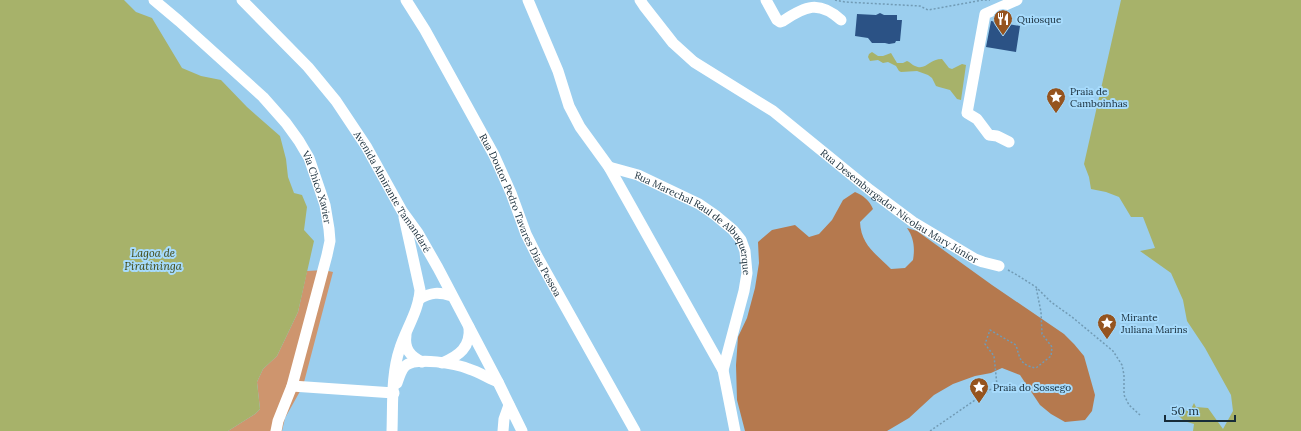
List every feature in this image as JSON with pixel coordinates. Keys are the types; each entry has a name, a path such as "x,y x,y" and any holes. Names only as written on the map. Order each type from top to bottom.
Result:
{"street":[{"name":"Rua Doutor Pedro Tavares Dias Pessoa","path":"406,0 426,30 494,155 511,193 526,234 537,256 635,431"},
{"name":"Rua Marechal Raul de Albuquerque","path":"528,0 558,71 569,106 580,127 609,167 723,370 735,431"},
{"name":"Rua Desembargador Nicolau Mary Júnior","path":"640,0 673,43 694,62 773,111 870,190 914,222 975,259 999,266"},
{"path":"766,0 777,20 780,22 799,10 814,7 824,8 835,14 841,20"},
{"path":"1009,142 990,134 977,119 967,113 984,14 1017,0"},
{"name":"Via Chico Xavier","path":"157,1 268,102 286,123 300,141 309,158 326,205 329,229 328,255 292,386 278,421 276,431"},
{"name":"Avenida Almirante Tamandaré","path":"246,1 308,67 336,101 366,146 402,211 418,233 498,382 522,431"},
{"name":"Rua Marechal Raul de Albuquerque","path":"609,167 638,175 699,204 715,214 734,230 741,240 745,251 747,273 744,292 723,370"},
{"path":"392,431 395,366 400,347 420,299 419,281 402,211"},
{"path":"420,299 435,293 452,296"},
{"path":"442,363 452,359 463,348 470,336 468,326"},
{"path":"406,332 406,349 412,356 422,362"},
{"path":"394,393 399,375 404,367 413,362 442,363 465,367 498,382"},
{"path":"292,386 394,393"},
{"path":"504,431 504,419 510,405"}],"path":[{"path":"835,0 845,2 920,6 928,10 982,0 996,0"},
{"path":"999,266 1036,287 1051,302 1072,317 1113,351 1122,365 1124,375 1124,395 1129,405 1140,415"},
{"path":"930,431 997,386 994,356 985,344 990,330 1016,345 1021,361 1029,366 1036,368 1051,356 1052,347 1042,334 1041,312 1036,287"}],"shaded area":[{"path":"855,192 866,199 873,209 860,222 863,237 875,254 891,269 905,268 913,260 913,243 907,228 917,231 1064,334 1084,356 1095,395 1092,411 1085,420 1065,422 1051,414 1040,405 1020,375 1002,368 991,373 975,376 953,384 934,395 909,418 887,431 745,431 737,400 736,365 738,337 747,318 755,288 759,263 758,242 772,230 795,225 809,237 819,234 832,220 843,200"},
{"path":"324,270 333,272 303,386 285,418 282,431 228,431 255,414 260,409 257,382 263,369 277,356 298,312 307,271"}],"water":[{"name":"Lagoa de Piratininga","path":"0,0 124,0 136,12 152,18 182,68 201,76 221,80 247,107 280,136 286,159 288,177 294,193 302,195 307,207 304,230 314,241 298,312 277,356 263,369 257,382 260,409 255,414 228,431 0,431"},
{"path":"1121,0 1301,0 1301,431 1193,431 1194,424 1184,421 1174,411 1182,407 1187,411 1190,411 1194,403 1196,407 1208,408 1223,429 1233,411 1231,395 1205,348 1187,321 1183,300 1171,273 1140,251 1155,248 1143,217 1131,217 1119,197 1106,192 1091,189 1089,177 1084,164"},
{"path":"872,52 878,56 891,53 897,63 907,61 914,66 919,67 942,59 949,68 952,69 962,64 966,65 961,100 957,99 950,90 936,86 932,78 928,75 917,71 901,72 896,66 888,62 883,63 878,60 870,61 868,57"}],"building":[{"path":"880,13 884,15 897,15 897,20 902,20 900,41 889,44 872,43 868,38 855,36 857,14 876,15"},
{"name":"Quiosque","path":"991,21 1020,26 1016,52 986,47"}],"place":[{"name":"Quiosque","path":"1003,36"},
{"name":"Praia de Camboinhas","path":"1056,114"},
{"name":"Mirante Juliana Marins","path":"1107,340"},
{"name":"Praia do Sossego","path":"979,404"}]}
